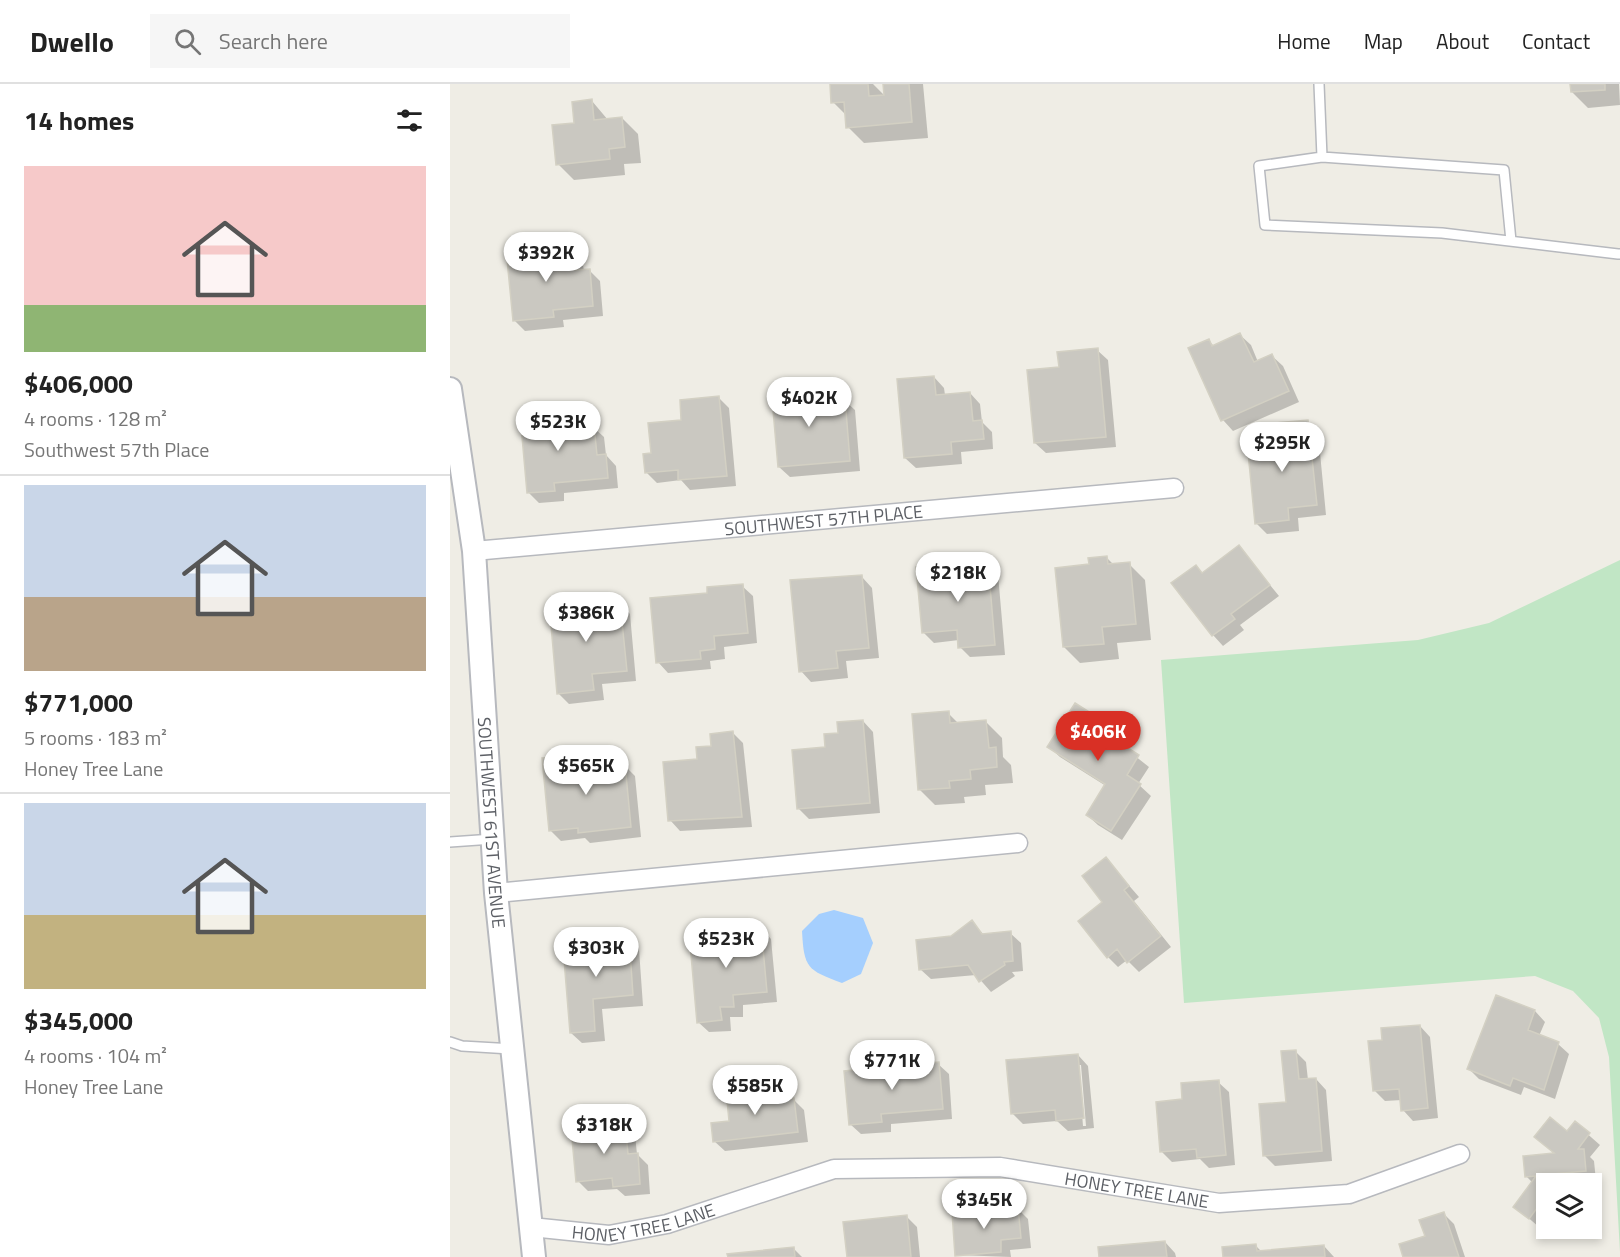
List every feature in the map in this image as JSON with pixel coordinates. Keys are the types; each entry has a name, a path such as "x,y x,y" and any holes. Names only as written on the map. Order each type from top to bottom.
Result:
{"street":[{"name":"SOUTHWEST 61ST AVENUE","path":"450,389 457,488 474,551 496,893 534,1257"},
{"name":"SOUTHWEST 57TH PLACE","path":"474,551 1174,488"},
{"path":"496,893 1018,843"},
{"name":"HONEY TREE LANE","path":"531,1227 609,1235 667,1224 834,1169 1000,1167 1219,1203 1350,1194 1460,1154"}],"lane":[{"path":"1319,84 1322,157"},
{"path":"1511,241 1504,170 1322,157 1259,166 1265,225 1442,233 1620,254"},
{"path":"450,842 493,839"},
{"path":"450,1042 462,1046 512,1049"}],"green space":[{"path":"1620,560 1620,1252 1609,1057 1599,1018 1573,991 1535,976 1184,1003 1161,660 1418,640 1489,623"}],"water":[{"path":"834,910 863,918 873,943 861,974 842,983 814,971 804,953 802,931 819,914"}],"building":[{"path":"830,84 868,84 869,96 884,95 883,84 909,84 912,122 846,128 844,102 831,103"},
{"path":"1570,84 1605,84 1605,90 1571,92"},
{"path":"592,99 594,120 622,117 625,147 609,149 610,159 556,165 552,125 574,123 572,102"},
{"path":"546,246 547,255 573,253 575,270 590,269 593,306 553,310 554,317 513,321 506,249"},
{"path":"1240,333 1254,362 1272,354 1289,391 1221,421 1188,348 1209,339 1212,346"},
{"path":"1098,348 1106,437 1034,443 1027,370 1059,367 1057,352"},
{"path":"934,376 936,395 970,392 973,421 982,420 984,439 951,442 952,454 904,458 897,379"},
{"path":"809,383 810,401 845,398 850,461 778,467 771,387"},
{"path":"719,396 727,476 678,480 678,470 645,473 643,454 651,453 648,423 681,420 680,400"},
{"path":"558,410 560,428 594,425 597,455 606,454 608,478 554,483 555,491 527,493 520,414"},
{"path":"1308,420 1317,505 1288,508 1289,520 1255,524 1247,442 1276,439 1275,423"},
{"path":"1239,545 1270,585 1231,614 1235,619 1212,636 1171,583 1196,565 1202,573"},
{"path":"1107,556 1108,564 1130,562 1136,624 1102,627 1104,644 1063,647 1055,568 1089,564 1088,558"},
{"path":"988,562 995,645 958,648 957,630 922,633 916,567 937,565 938,572 959,570 958,565"},
{"path":"862,575 869,648 836,651 838,668 799,672 790,580"},
{"path":"743,584 748,633 714,636 715,649 700,651 701,659 656,663 650,598 707,593 707,587"},
{"path":"575,599 575,606 620,602 627,671 592,674 594,690 557,694 549,602"},
{"path":"1075,703 1119,731 1114,739 1139,755 1127,775 1141,784 1111,831 1086,815 1105,784 1047,747"},
{"path":"949,711 950,723 986,720 989,748 996,747 997,767 970,770 971,779 949,781 950,788 918,790 912,714"},
{"path":"863,720 870,803 797,809 792,750 825,747 824,734 838,733 837,722"},
{"path":"733,731 742,817 668,821 663,762 697,759 696,747 711,746 710,734"},
{"path":"569,756 570,769 625,764 631,827 578,833 578,828 549,831 542,758"},
{"path":"1106,857 1129,886 1124,890 1161,936 1127,963 1117,949 1107,958 1078,921 1102,902 1082,876"},
{"path":"972,920 982,934 1011,931 1013,961 1004,962 1005,965 979,982 968,965 919,970 916,940 951,936"},
{"path":"761,926 767,992 733,995 734,1007 720,1007 722,1020 697,1023 689,932 716,929 717,936 743,934 743,928"},
{"path":"629,936 633,995 593,999 595,1031 570,1033 563,947 604,944 604,939"},
{"path":"1496,995 1535,1010 1528,1030 1559,1042 1544,1090 1513,1078 1510,1086 1467,1069"},
{"path":"1420,1025 1428,1108 1401,1111 1399,1089 1373,1091 1368,1041 1382,1040 1381,1028"},
{"path":"1296,1050 1299,1079 1316,1078 1322,1151 1263,1156 1259,1104 1286,1102 1281,1051"},
{"path":"1078,1054 1084,1118 1056,1121 1055,1110 1011,1114 1006,1060"},
{"path":"939,1062 943,1109 881,1114 882,1122 849,1125 844,1071"},
{"path":"1219,1080 1226,1155 1197,1158 1196,1149 1160,1152 1156,1102 1182,1099 1181,1083"},
{"path":"766,1085 767,1101 794,1098 798,1132 713,1142 711,1123 729,1121 726,1090"},
{"path":"1550,1117 1567,1131 1575,1121 1590,1133 1578,1149 1584,1149 1586,1171 1536,1173 1536,1176 1525,1177 1523,1156 1554,1153 1534,1137"},
{"path":"625,1123 628,1154 638,1153 640,1184 613,1187 612,1178 576,1182 571,1128"},
{"path":"1536,1176 1536,1210 1529,1219 1513,1207"},
{"path":"1018,1207 1021,1238 1001,1240 1001,1252 955,1256 952,1212"},
{"path":"1444,1212 1459,1257 1403,1257 1399,1244 1425,1236 1419,1220"},
{"path":"907,1215 911,1257 847,1257 843,1222"},
{"path":"1165,1241 1167,1257 1099,1257 1098,1247"},
{"path":"1256,1244 1257,1251 1324,1245 1325,1257 1223,1257 1222,1247"},
{"path":"794,1247 795,1257 728,1257 727,1254"}]}
